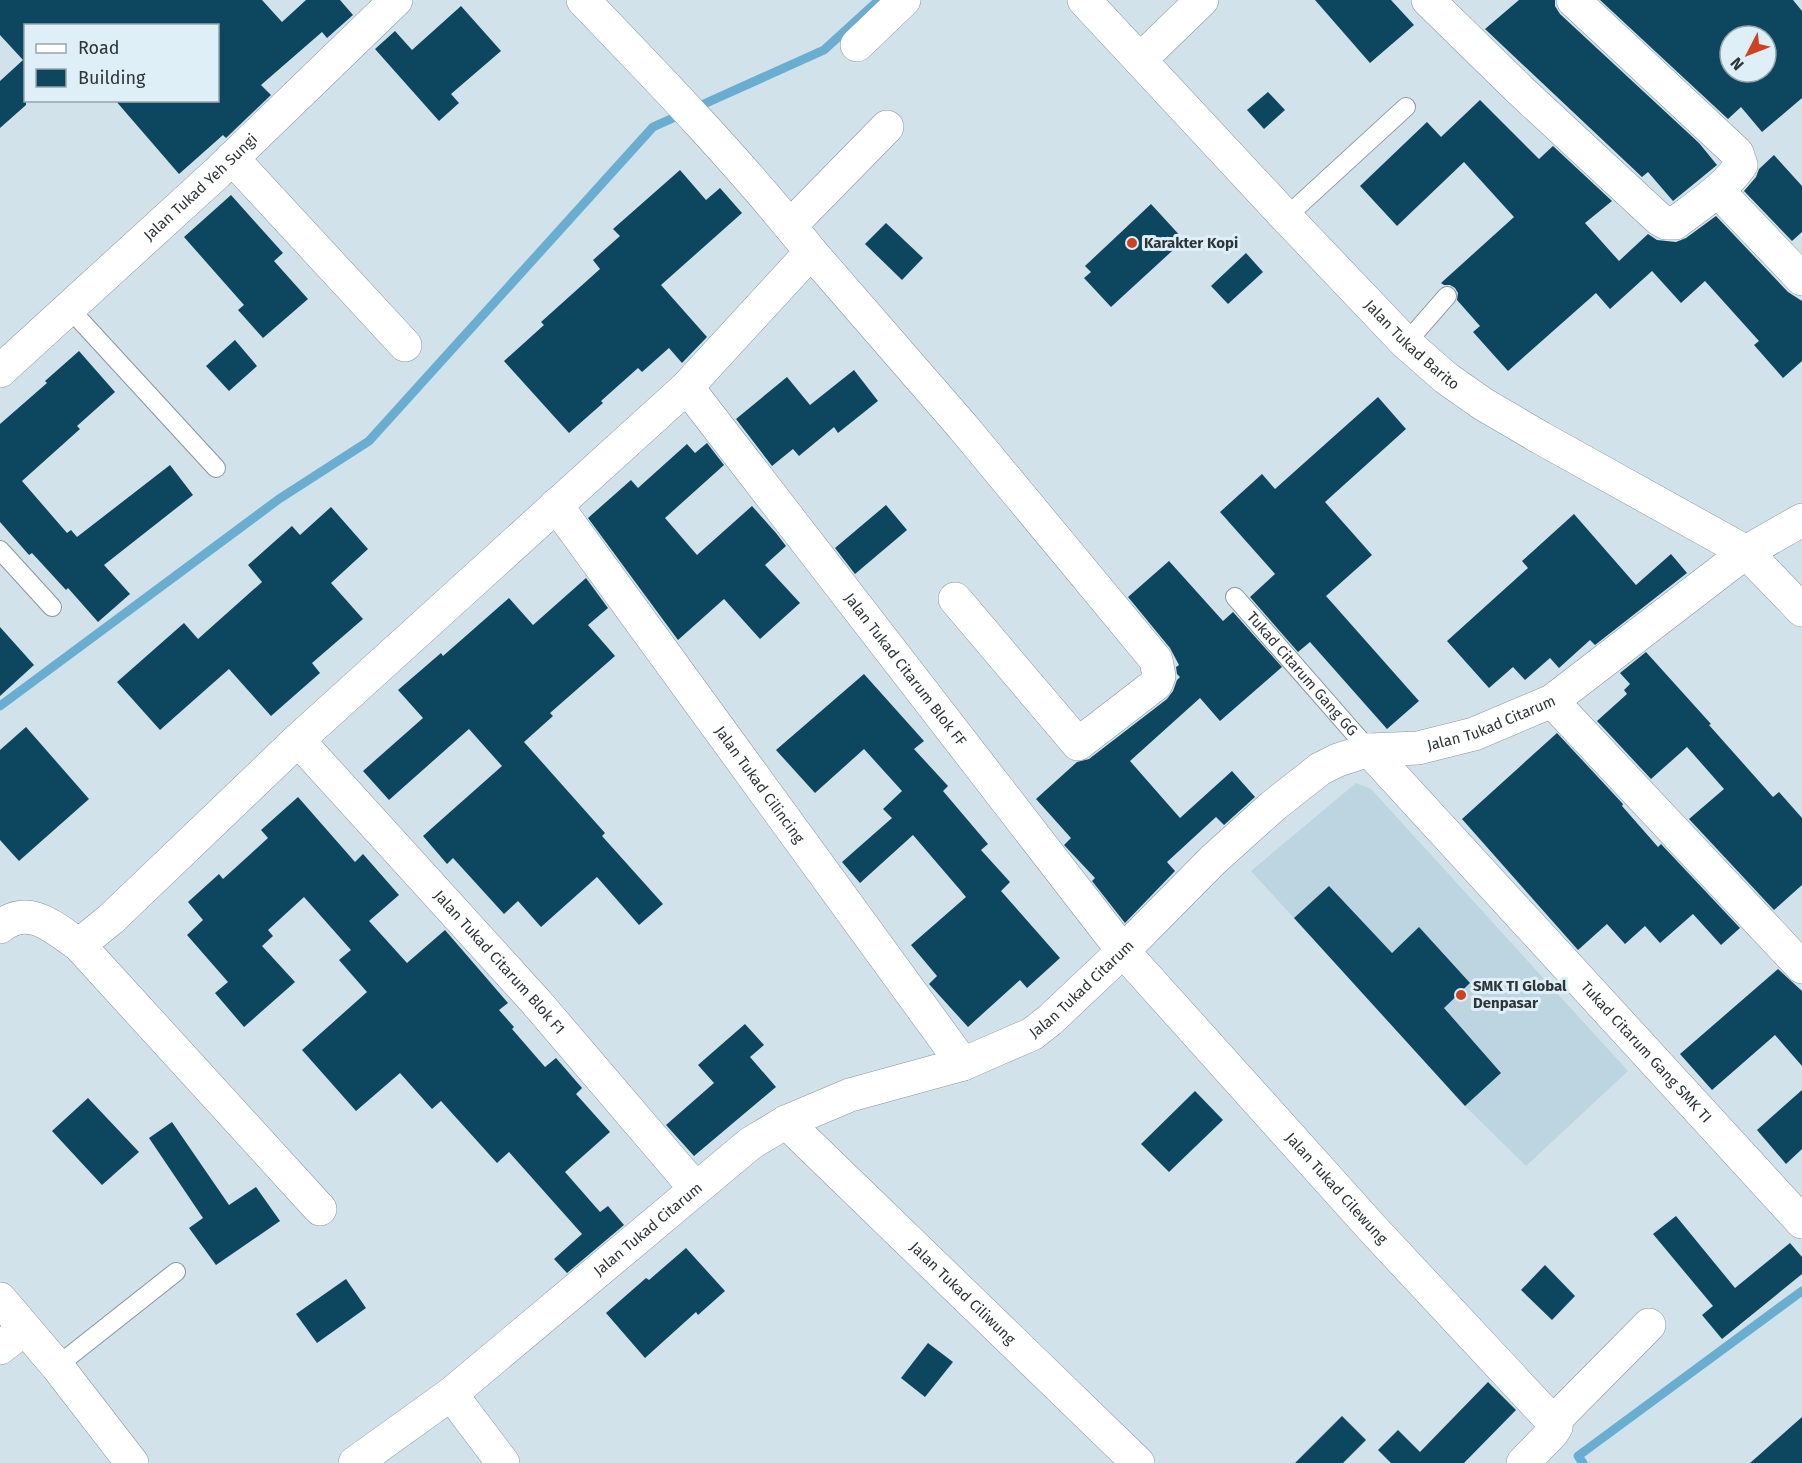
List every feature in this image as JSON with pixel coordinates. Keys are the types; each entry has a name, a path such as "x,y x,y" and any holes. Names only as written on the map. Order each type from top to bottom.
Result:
{"street":[{"name":"Jalan Tukad Yeh Sungi","path":"0,371 232,158 396,0"},
{"path":"583,0 766,195 811,252 963,427 1156,660 1159,676 1156,684 1078,744 955,599"},
{"path":"857,45 904,0"},
{"name":"Jalan Tukad Barito","path":"1084,0 1406,343 1446,378 1483,404 1746,552 1802,610"},
{"path":"1140,60 1202,0"},
{"path":"1428,0 1521,91 1659,219 1666,223 1675,223 1718,191 1741,165 1737,153 1573,0"},
{"path":"789,226 886,127"},
{"path":"232,158 405,345"},
{"path":"1718,191 1802,279"},
{"path":"79,945 111,919 298,740 687,387 811,252"},
{"name":"Jalan Tukad Citarum Blok FF","path":"687,387 1122,951"},
{"name":"Jalan Tukad Cilincing","path":"556,505 963,1064"},
{"name":"Jalan Tukad Citarum","path":"355,1463 451,1394 751,1143 786,1122 850,1095 963,1064 1032,1034 1050,1020 1122,951 1213,860 1273,806 1320,770 1338,760 1369,750 1418,748 1441,744 1474,734 1552,701 1746,552 1802,520"},
{"path":"1552,701 1802,968"},
{"name":"Jalan Tukad Citarum Blok F1","path":"298,740 537,1003 695,1188"},
{"name":"Tukad Citarum Gang SMK TI","path":"1369,750 1802,1222"},
{"path":"0,927 6,922 24,916 42,920 79,945 320,1209"},
{"name":"Jalan Tukad Cilewung","path":"1122,951 1372,1228 1553,1422"},
{"name":"Jalan Tukad Ciliwung","path":"786,1122 1138,1463"},
{"path":"0,1299 12,1339 57,1366 132,1463"},
{"path":"1523,1463 1552,1433 1556,1427 1553,1422 1649,1325"},
{"path":"451,1394 503,1463"}],"lane":[{"path":"1286,217 1406,107"},
{"path":"1406,343 1448,296"},
{"path":"68,307 216,468"},
{"path":"0,550 52,607"},
{"name":"Tukad Citarum Gang GG","path":"1235,597 1369,750"},
{"path":"57,1366 176,1272"}],"shaded area":[{"name":"SMK TI Global Denpasar","path":"1356,783 1371,789 1628,1071 1526,1166 1465,1106 1251,871"}],"building":[{"path":"0,0 262,0 282,22 306,0 340,0 353,15 327,38 322,32 261,85 271,95 226,138 223,135 179,174 117,102 219,102 219,24 24,24 24,102 26,105 0,128 0,81 23,60 0,35"},
{"path":"1315,0 1391,0 1414,25 1370,63"},
{"path":"1519,0 1555,0 1555,6 1560,14 1699,143 1717,165 1673,201 1648,172 1642,177 1485,29"},
{"path":"1600,0 1793,0 1802,11 1802,98 1762,132 1741,107 1728,119"},
{"path":"461,6 501,51 451,94 459,103 439,121 375,49 395,31 412,50"},
{"path":"1268,92 1285,110 1264,129 1247,110"},
{"path":"1480,100 1539,159 1553,146 1612,201 1585,223 1619,261 1648,234 1657,240 1676,242 1686,238 1716,216 1788,292 1802,301 1802,361 1783,378 1754,345 1759,341 1705,281 1681,303 1652,271 1610,309 1596,293 1508,371 1473,332 1480,326 1457,300 1458,293 1455,288 1441,283 1514,217 1464,162 1397,226 1360,186 1427,122 1441,137"},
{"path":"1774,155 1802,186 1802,232 1792,241 1744,191 1756,177 1759,169"},
{"path":"680,170 706,200 720,188 742,213 661,285 707,337 682,363 669,348 642,372 638,368 569,433 504,361 544,325 541,322 600,269 593,260 620,236 613,229"},
{"path":"231,195 283,253 274,261 308,299 263,338 238,310 244,305 184,237"},
{"path":"1151,204 1184,240 1111,307 1084,278 1091,272 1085,266"},
{"path":"886,223 923,258 902,280 865,244"},
{"path":"1246,253 1263,272 1228,304 1211,286"},
{"path":"235,340 257,366 229,391 206,366"},
{"path":"79,351 115,392 77,426 80,429 22,481 67,533 71,530 77,537 170,465 193,495 104,565 130,594 98,622 68,588 66,590 32,553 29,555 0,522 0,424"},
{"path":"854,370 878,401 838,433 834,427 799,456 793,449 772,466 736,419 787,377 810,405"},
{"path":"1378,397 1406,429 1325,502 1372,555 1326,596 1419,701 1387,729 1310,642 1298,652 1250,597 1275,574 1220,512 1262,474 1275,489"},
{"path":"707,443 724,465 665,518 697,555 752,506 776,533 786,546 765,565 800,603 760,639 724,599 678,640 588,518 631,480 638,488 687,444 695,453"},
{"path":"886,505 907,530 855,574 835,548"},
{"path":"331,507 368,549 331,583 363,619 312,663 320,673 271,716 229,669 160,730 117,682 184,623 198,639 262,582 248,565 292,526 300,535"},
{"path":"1574,514 1636,585 1671,554 1687,573 1595,645 1590,640 1559,668 1550,658 1525,680 1513,667 1489,688 1447,641 1528,568 1522,561"},
{"path":"1169,561 1223,621 1233,612 1282,667 1220,721 1200,698 1130,761 1180,818 1232,771 1255,797 1224,825 1216,817 1167,862 1175,871 1125,923 1092,881 1095,878 1064,845 1071,838 1036,799 1077,762 1089,759 1167,699 1173,691 1180,677 1176,667 1179,665 1170,648 1128,597"},
{"path":"586,578 608,608 588,625 615,656 550,713 553,716 524,742 605,833 602,836 663,904 639,925 597,877 541,927 518,901 504,914 453,858 447,864 423,836 502,766 469,729 389,800 363,771 423,718 398,690 441,653 443,656 509,598 533,625"},
{"path":"0,627 34,665 0,696"},
{"path":"1646,652 1773,797 1779,792 1802,818 1802,885 1774,910 1689,819 1724,789 1687,747 1651,779 1597,721 1627,694 1624,690 1630,684 1620,673"},
{"path":"864,674 924,741 914,749 948,786 943,791 988,844 981,850 1010,882 1001,891 1060,958 1027,988 1020,980 968,1027 929,984 937,976 911,945 966,897 913,835 860,883 842,862 892,818 883,809 902,791 864,749 815,793 776,750"},
{"path":"26,727 89,799 19,861 0,840 0,750"},
{"path":"1557,733 1623,804 1622,806 1658,847 1661,844 1740,928 1721,945 1693,914 1660,943 1645,926 1625,944 1607,924 1578,950 1462,819"},
{"path":"298,797 355,862 363,854 399,895 369,921 407,963 445,930 508,1003 499,1010 514,1027 512,1029 545,1067 556,1058 582,1088 576,1094 610,1132 565,1172 600,1212 608,1206 624,1225 567,1273 554,1259 582,1234 509,1152 497,1163 441,1101 432,1109 400,1073 356,1111 302,1050 367,992 339,960 351,950 304,897 268,930 273,936 262,946 295,982 244,1027 215,993 228,982 187,935 203,920 188,902 219,874 223,879 268,838 261,830"},
{"path":"1329,886 1392,953 1419,927 1470,983 1444,1008 1501,1073 1465,1106 1294,918"},
{"path":"1778,969 1802,991 1802,1066 1775,1035 1712,1090 1680,1054"},
{"path":"745,1024 764,1045 750,1057 776,1087 694,1156 666,1125 714,1083 698,1065"},
{"path":"1802,1090 1802,1149 1786,1164 1757,1130"},
{"path":"1195,1091 1223,1120 1169,1172 1141,1144"},
{"path":"88,1098 139,1152 102,1185 52,1131"},
{"path":"172,1122 229,1205 256,1187 280,1221 216,1265 189,1228 203,1218 149,1138"},
{"path":"1676,1216 1735,1288 1790,1243 1802,1257 1802,1274 1722,1339 1702,1315 1713,1306 1653,1234"},
{"path":"686,1248 725,1291 698,1315 696,1312 645,1358 606,1313 646,1278 649,1280"},
{"path":"1545,1265 1575,1296 1552,1320 1521,1290"},
{"path":"346,1279 366,1308 317,1343 296,1314"},
{"path":"928,1343 953,1362 925,1397 901,1378"},
{"path":"1488,1382 1516,1410 1464,1463 1391,1463 1378,1450 1398,1430 1420,1452"},
{"path":"1342,1416 1366,1440 1343,1463 1295,1463"},
{"path":"1802,1417 1802,1463 1750,1463"}],"waterway":[{"path":"695,108 824,50 879,0"},
{"path":"0,706 279,499 369,441 653,127 682,114"},
{"path":"1583,1463 1578,1456 1802,1291"}],"place":[{"name":"Karakter Kopi","path":"1132,243"},
{"name":"SMK TI Global Denpasar","path":"1461,995"}]}
